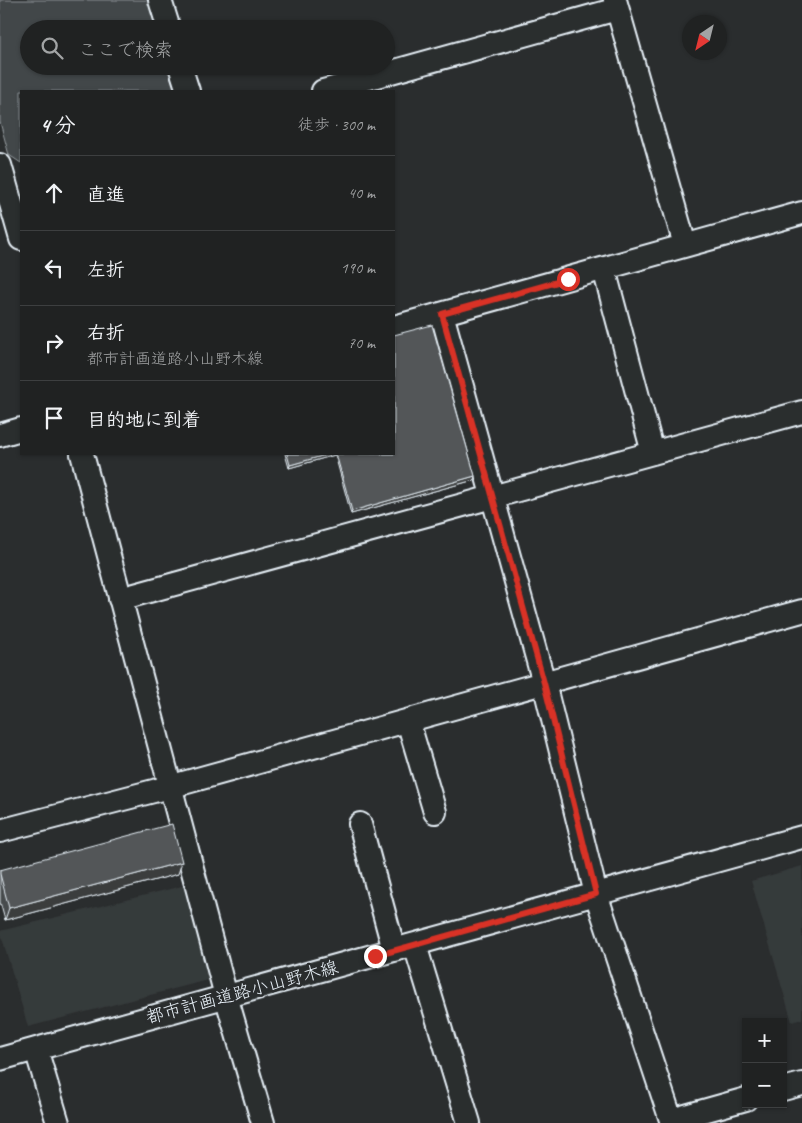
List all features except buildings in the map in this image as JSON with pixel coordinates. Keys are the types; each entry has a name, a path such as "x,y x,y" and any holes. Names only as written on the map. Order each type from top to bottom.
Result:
{"street":[{"path":"160,0 166,20"},
{"path":"395,70 616,4 685,245"},
{"path":"183,75 188,90"},
{"path":"326,90 377,75"},
{"path":"9,174 20,234"},
{"path":"395,327 802,213"},
{"path":"604,269 653,453"},
{"path":"442,314 544,683 596,894 672,1121 742,1100"},
{"path":"120,599 802,412"},
{"path":"0,435 20,429"},
{"path":"82,455 169,787 263,1123"},
{"path":"0,831 169,787 802,612"},
{"path":"408,721 435,812"},
{"path":"360,824 469,1123"},
{"name":"都市計画道路小山野木線","path":"0,1059 802,837"},
{"path":"36,1049 58,1123"},
{"path":"787,1088 802,1084"}],"shaded area":[{"path":"0,0 152,0 158,20 20,20 20,75 175,75 179,90 20,90 20,162 9,155 0,122"},
{"path":"802,866 802,1019 792,1022 751,881"},
{"path":"186,885 212,966 208,980 28,1027 0,931"}],"route":[{"path":"375,956 596,894 544,683 442,314 568,279"}]}
